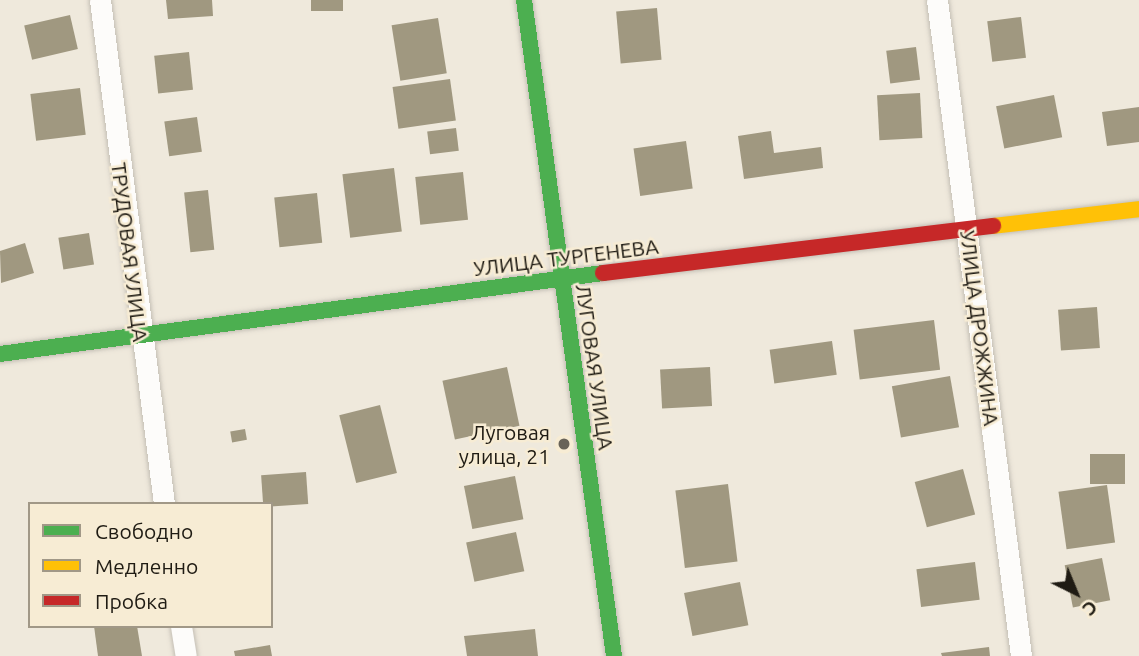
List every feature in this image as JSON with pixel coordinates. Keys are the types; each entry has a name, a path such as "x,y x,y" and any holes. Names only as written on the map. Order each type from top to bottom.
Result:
{"street":[{"name":"ТРУДОВАЯ УЛИЦА","path":"100,0 140,335 164,502"},
{"name":"ЛУГОВАЯ УЛИЦА","path":"524,0 614,656"},
{"name":"УЛИЦА ДРОЖЖИНА","path":"937,0 1021,656"},
{"name":"УЛИЦА ТУРГЕНЕВА","path":"0,354 562,278 1139,209"},
{"path":"181,628 186,656"}],"building":[{"path":"166,0 212,0 213,16 168,19"},
{"path":"311,0 343,0 343,11 311,11"},
{"path":"657,8 662,60 621,63 616,12"},
{"path":"70,15 78,49 32,60 24,26"},
{"path":"1021,17 1026,58 992,62 987,21"},
{"path":"438,18 447,73 400,81 392,25"},
{"path":"916,47 920,80 890,83 886,51"},
{"path":"189,52 193,90 158,93 154,56"},
{"path":"450,79 456,121 398,129 393,87"},
{"path":"80,88 86,135 36,141 30,94"},
{"path":"920,93 922,138 879,140 877,95"},
{"path":"1054,95 1062,137 1004,148 996,106"},
{"path":"1139,107 1139,142 1107,146 1102,112"},
{"path":"197,117 202,152 169,156 164,122"},
{"path":"456,128 459,151 430,154 427,132"},
{"path":"771,131 774,153 821,147 823,168 744,179 738,136"},
{"path":"686,141 693,189 640,196 634,148"},
{"path":"394,168 402,232 350,238 342,174"},
{"path":"463,172 468,220 420,225 415,177"},
{"path":"208,190 214,250 190,252 184,193"},
{"path":"317,193 322,243 279,247 274,197"},
{"path":"89,233 94,265 63,269 58,238"},
{"path":"25,243 34,273 1,283 0,251"},
{"path":"1097,307 1100,348 1061,351 1058,310"},
{"path":"934,320 940,370 860,379 854,330"},
{"path":"832,341 837,375 774,383 770,350"},
{"path":"507,367 519,426 455,439 442,381"},
{"path":"710,367 712,406 662,409 660,370"},
{"path":"950,376 959,427 901,437 892,386"},
{"path":"380,405 397,473 356,483 339,415"},
{"path":"245,429 247,440 232,442 230,432"},
{"path":"1090,454 1125,454 1125,484 1090,484"},
{"path":"963,469 975,514 927,527 915,482"},
{"path":"306,472 308,504 273,506 273,502 263,502 261,475"},
{"path":"515,476 523,519 472,529 464,486"},
{"path":"728,484 738,561 685,568 675,490"},
{"path":"1107,485 1115,542 1067,549 1058,492"},
{"path":"516,532 524,571 474,582 466,543"},
{"path":"1102,558 1110,600 1073,607 1065,565"},
{"path":"975,562 980,600 921,607 916,569"},
{"path":"740,582 748,625 692,636 684,593"},
{"path":"94,628 137,628 142,656 98,656"},
{"path":"535,629 538,656 467,656 464,636"},
{"path":"270,645 272,656 235,656 234,651"},
{"path":"989,647 990,656 942,656 941,653"}],"traffic: fast":[{"path":"524,0 614,656"},
{"path":"0,354 603,273"}],"traffic: slow":[{"path":"993,226 1139,209"}],"traffic: jam":[{"path":"603,273 993,226"}],"place":[{"name":"Луговая улица, 21","path":"564,444"}]}
